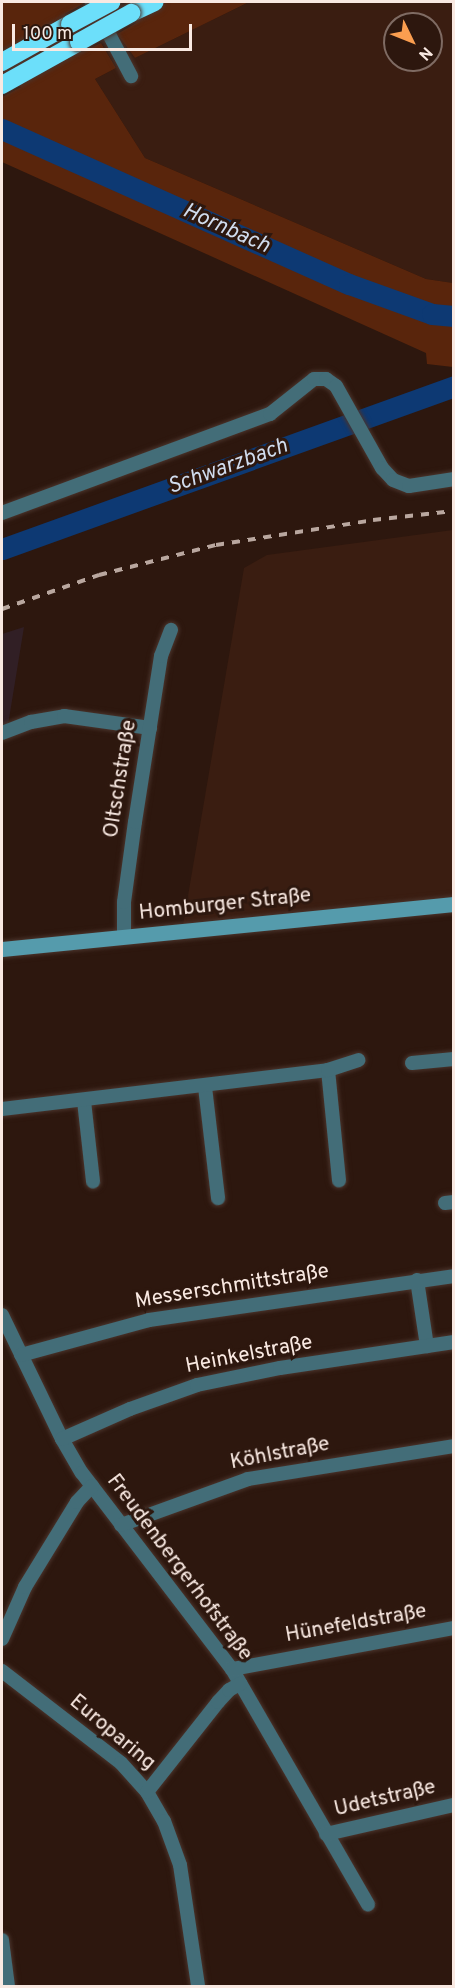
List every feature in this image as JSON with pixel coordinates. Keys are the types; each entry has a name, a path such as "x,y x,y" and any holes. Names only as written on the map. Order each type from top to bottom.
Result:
{"highway":[{"path":"2,62 111,2"},
{"path":"4,83 155,2"}],"main road":[{"name":"Homburger Straße","path":"2,949 453,904"}],"street":[{"path":"92,2 131,76"},
{"path":"2,513 270,414 314,379 326,379 336,387 370,449 393,480 409,486 453,479"},
{"name":"Oltschstraße","path":"123,936 127,875 161,656 171,630"},
{"path":"2,733 31,722 64,716 150,728"},
{"path":"412,1063 453,1059"},
{"path":"2,1109 205,1087 328,1070 358,1060"},
{"path":"328,1070 339,1179"},
{"path":"205,1087 218,1198"},
{"path":"84,1101 93,1181"},
{"name":"Messerschmittstraße","path":"21,1355 149,1320 453,1276"},
{"path":"417,1280 427,1346"},
{"name":"Freudenbergerhofstraße","path":"4,1325 62,1439 121,1526 232,1669 368,1905"},
{"name":"Heinkelstraße","path":"62,1439 151,1401 196,1385 279,1368 453,1342"},
{"name":"Köhlstraße","path":"121,1526 248,1479 453,1446"},
{"path":"2,1639 25,1587 77,1502 92,1486"},
{"name":"Hünefeldstraße","path":"232,1669 453,1628"},
{"name":"Europaring","path":"2,1671 120,1764 147,1792 164,1821 180,1865 198,1986"},
{"path":"147,1792 218,1702 229,1690 240,1684"},
{"name":"Udetstraße","path":"326,1834 453,1805"},
{"path":"2,1940 8,1986"}],"shaded area":[{"path":"2,2 82,2 83,4 65,14 84,51 101,43 116,68 95,79 145,158 426,279 453,283 453,367 427,364 426,353 2,162 2,97 21,87 2,80"},
{"path":"125,2 249,2 135,58 117,34 136,23"},
{"path":"249,2 453,2 453,283 426,279 145,158 95,79 116,68 101,43 117,34 135,58"},
{"path":"453,530 453,897 183,925 244,568 267,555"},
{"path":"24,627 8,725 2,727 2,634"}],"waterway":[{"name":"Hornbach","path":"2,129 349,284 432,314 454,316"},
{"name":"Schwarzbach","path":"2,549 454,386"}],"railway":[{"path":"2,609 99,575 216,545 373,520 454,511"}]}
